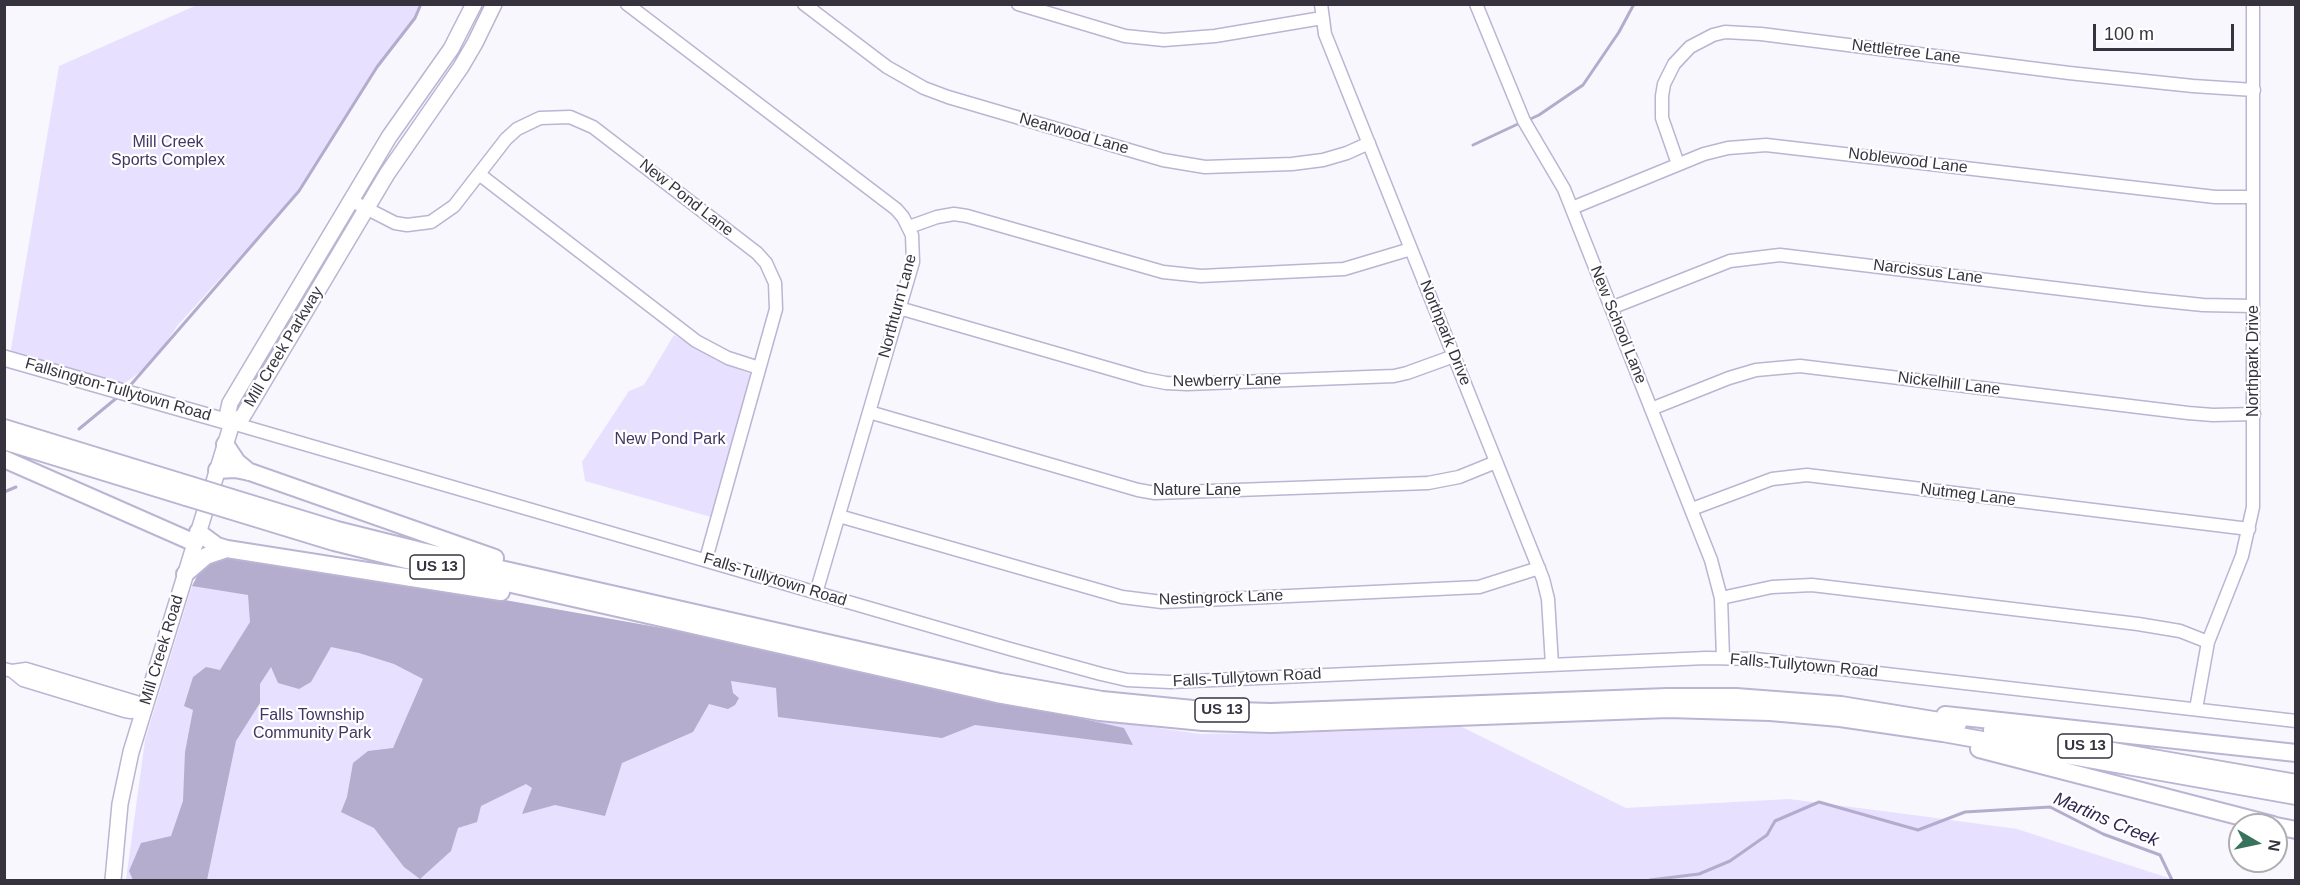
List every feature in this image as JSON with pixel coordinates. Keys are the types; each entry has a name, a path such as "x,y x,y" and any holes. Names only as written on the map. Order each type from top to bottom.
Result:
{"highway":[{"name":"US 13","path":"4,428 188,491"},
{"name":"US 13","path":"4,441 188,491 376,553 1032,701 1100,712 1168,720 1238,724 1307,724 1701,709 1805,714 1943,733 2295,796"},
{"path":"225,444 237,462 250,472"},
{"path":"4,459 227,549 647,615"},
{"path":"217,470 235,469 250,472 384,521 581,587"},
{"name":"US 13","path":"231,504 581,587 1000,682 1068,695 1135,704 1238,711 1306,712 1701,697 1795,701 1875,710 2295,783"},
{"path":"186,574 193,565 206,556 227,549"},
{"path":"1875,710 1968,717 2295,753"},
{"path":"1943,733 1979,749 2228,813"}],"main road":[{"name":"Mill Creek Parkway","path":"474,4 451,49 389,137 230,403 228,412 231,423 243,416 366,209 408,142 461,67 494,4"},
{"name":"Fallsington-Tullytown Road","path":"4,358 231,423"},
{"name":"Mill Creek Road","path":"113,880 123,786 231,423"}],"street":[{"path":"627,4 896,209 909,227 937,217 954,214 967,216 1162,272 1201,276 1344,269 1411,249"},
{"name":"Nearwood Lane","path":"804,4 887,67 924,88 1163,160 1204,167 1300,164 1347,153 1369,143"},
{"path":"1018,4 1125,36 1164,40 1215,36 1322,18"},
{"name":"Northpark Drive","path":"1321,4 1325,34 1539,568 1546,589 1552,665"},
{"name":"New School Lane","path":"1476,4 1518,109 1560,180 1572,208 1692,509 1711,560 1721,598 1723,658"},
{"name":"Northpark Drive","path":"2196,709 2208,642 2238,566 2249,529 2254,490 2253,4"},
{"name":"Nettletree Lane","path":"1678,164 1662,118 1664,84 1674,64 1690,47 1713,35 1725,32 1761,34 2080,74 2254,90"},
{"name":"New Pond Lane","path":"350,200 395,223 431,222 454,206 509,135 525,123 540,118 560,116 579,120 593,127 740,239 766,263 775,283 776,309 706,559"},
{"name":"Noblewood Lane","path":"1572,208 1678,164 1728,148 1786,146 2157,191 2215,197 2253,197"},
{"path":"479,174 696,341 728,358 759,368"},
{"name":"Northturn Lane","path":"816,593 914,259 914,245 909,227"},
{"name":"Narcissus Lane","path":"1611,308 1730,261 1780,255 2157,301 2253,306"},
{"name":"Newberry Lane","path":"899,308 1134,376 1166,383 1394,376 1454,356"},
{"name":"Nickelhill Lane","path":"1651,409 1729,378 1756,370 1800,366 2188,413 2254,414"},
{"name":"Nature Lane","path":"869,412 1155,493 1428,483 1459,477 1496,462"},
{"name":"Falls-Tullytown Road","path":"231,423 1101,675 1170,682 1723,658 1812,664 2295,721"},
{"name":"Nutmeg Lane","path":"1692,509 1772,479 1807,475 2249,529"},
{"name":"Nestingrock Lane","path":"838,516 1122,597 1162,602 1479,587 1539,568"},
{"path":"1721,598 1772,587 1812,585 2128,622 2180,631 2208,642"},
{"path":"8,670 23,680 125,711 144,710"}],"green space":[{"name":"Mill Creek Sports Complex","path":"197,5 421,5 415,18 380,64 299,191 178,325 151,364 121,386 10,355 59,66"},
{"name":"New Pond Park","path":"674,335 718,361 750,374 751,379 711,517 585,481 582,462 629,391 644,385"},
{"name":"Falls Township Community Park","path":"203,565 735,641 1070,716 1201,734 1333,732 1460,726 1626,808 1789,799 1921,816 2017,829 2175,880 126,880 145,740 192,586"}],"shaded area":[{"path":"229,556 443,589 735,641 1124,728 1133,745 975,725 942,738 778,717 776,688 731,681 733,693 739,698 735,705 728,709 709,704 693,732 622,763 605,816 555,805 522,814 532,788 526,784 481,806 477,822 458,828 451,851 420,879 404,867 374,828 341,812 347,797 353,763 368,751 393,748 423,679 394,664 331,647 311,682 299,689 278,683 271,667 260,684 260,703 236,741 207,880 133,880 129,871 141,843 171,836 183,801 185,752 193,710 184,706 193,677 206,667 220,670 250,622 248,595 192,586 203,565"}],"waterway":[{"path":"128,388 299,191 377,67 415,18 421,4"},
{"path":"1526,121 1539,115 1583,85 1619,32 1634,4"},
{"path":"1473,145 1520,123"},
{"path":"79,429 119,396"},
{"path":"4,492 16,487"},
{"name":"Martins Creek","path":"1650,880 1699,874 1730,861 1767,835 1775,821 1819,802 1918,830 1965,812 2050,807 2103,834 2160,855 2172,880"}]}
